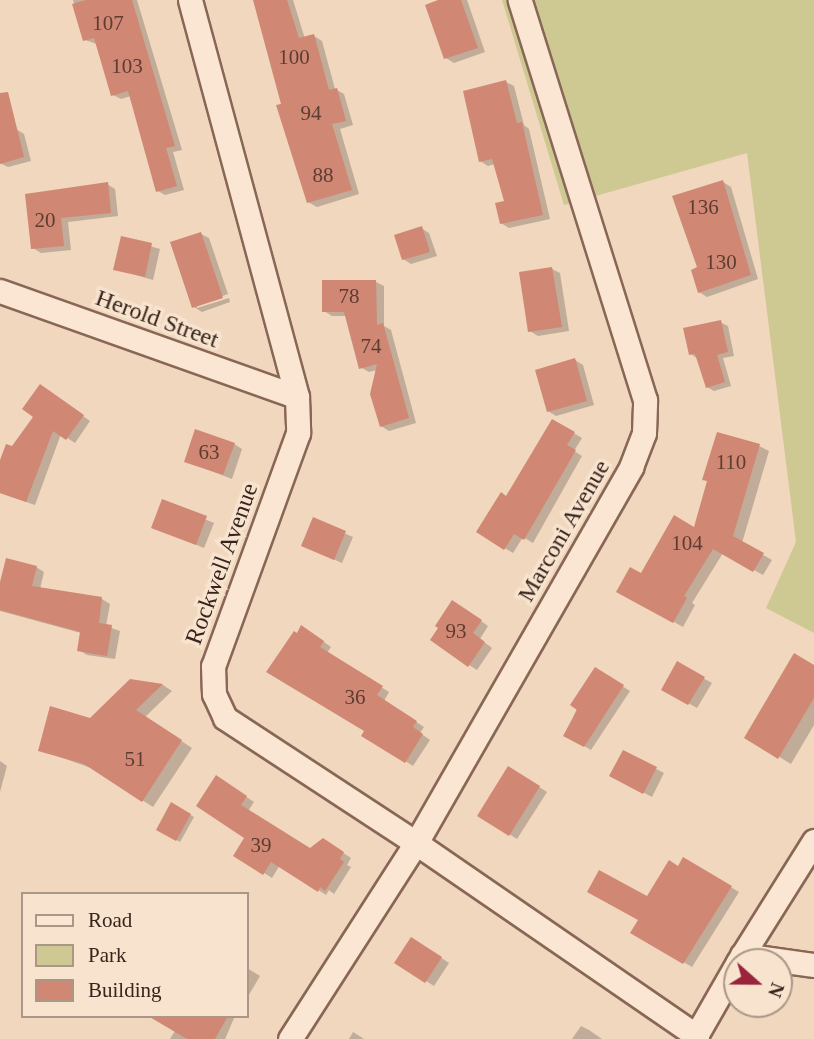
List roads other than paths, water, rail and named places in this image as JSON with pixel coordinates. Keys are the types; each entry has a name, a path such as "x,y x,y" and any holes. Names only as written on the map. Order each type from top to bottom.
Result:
{"street":[{"name":"Rockwell Avenue","path":"190,0 297,397 298,433 213,666 214,694 225,718 415,843 695,1037"},
{"name":"Marconi Avenue","path":"290,1039 415,843 631,467 644,433 645,400 520,0"},
{"name":"Herold Street","path":"0,291 297,397"},
{"path":"747,948 814,841"},
{"path":"793,964 814,965"},
{"path":"695,1037 723,988"}]}
